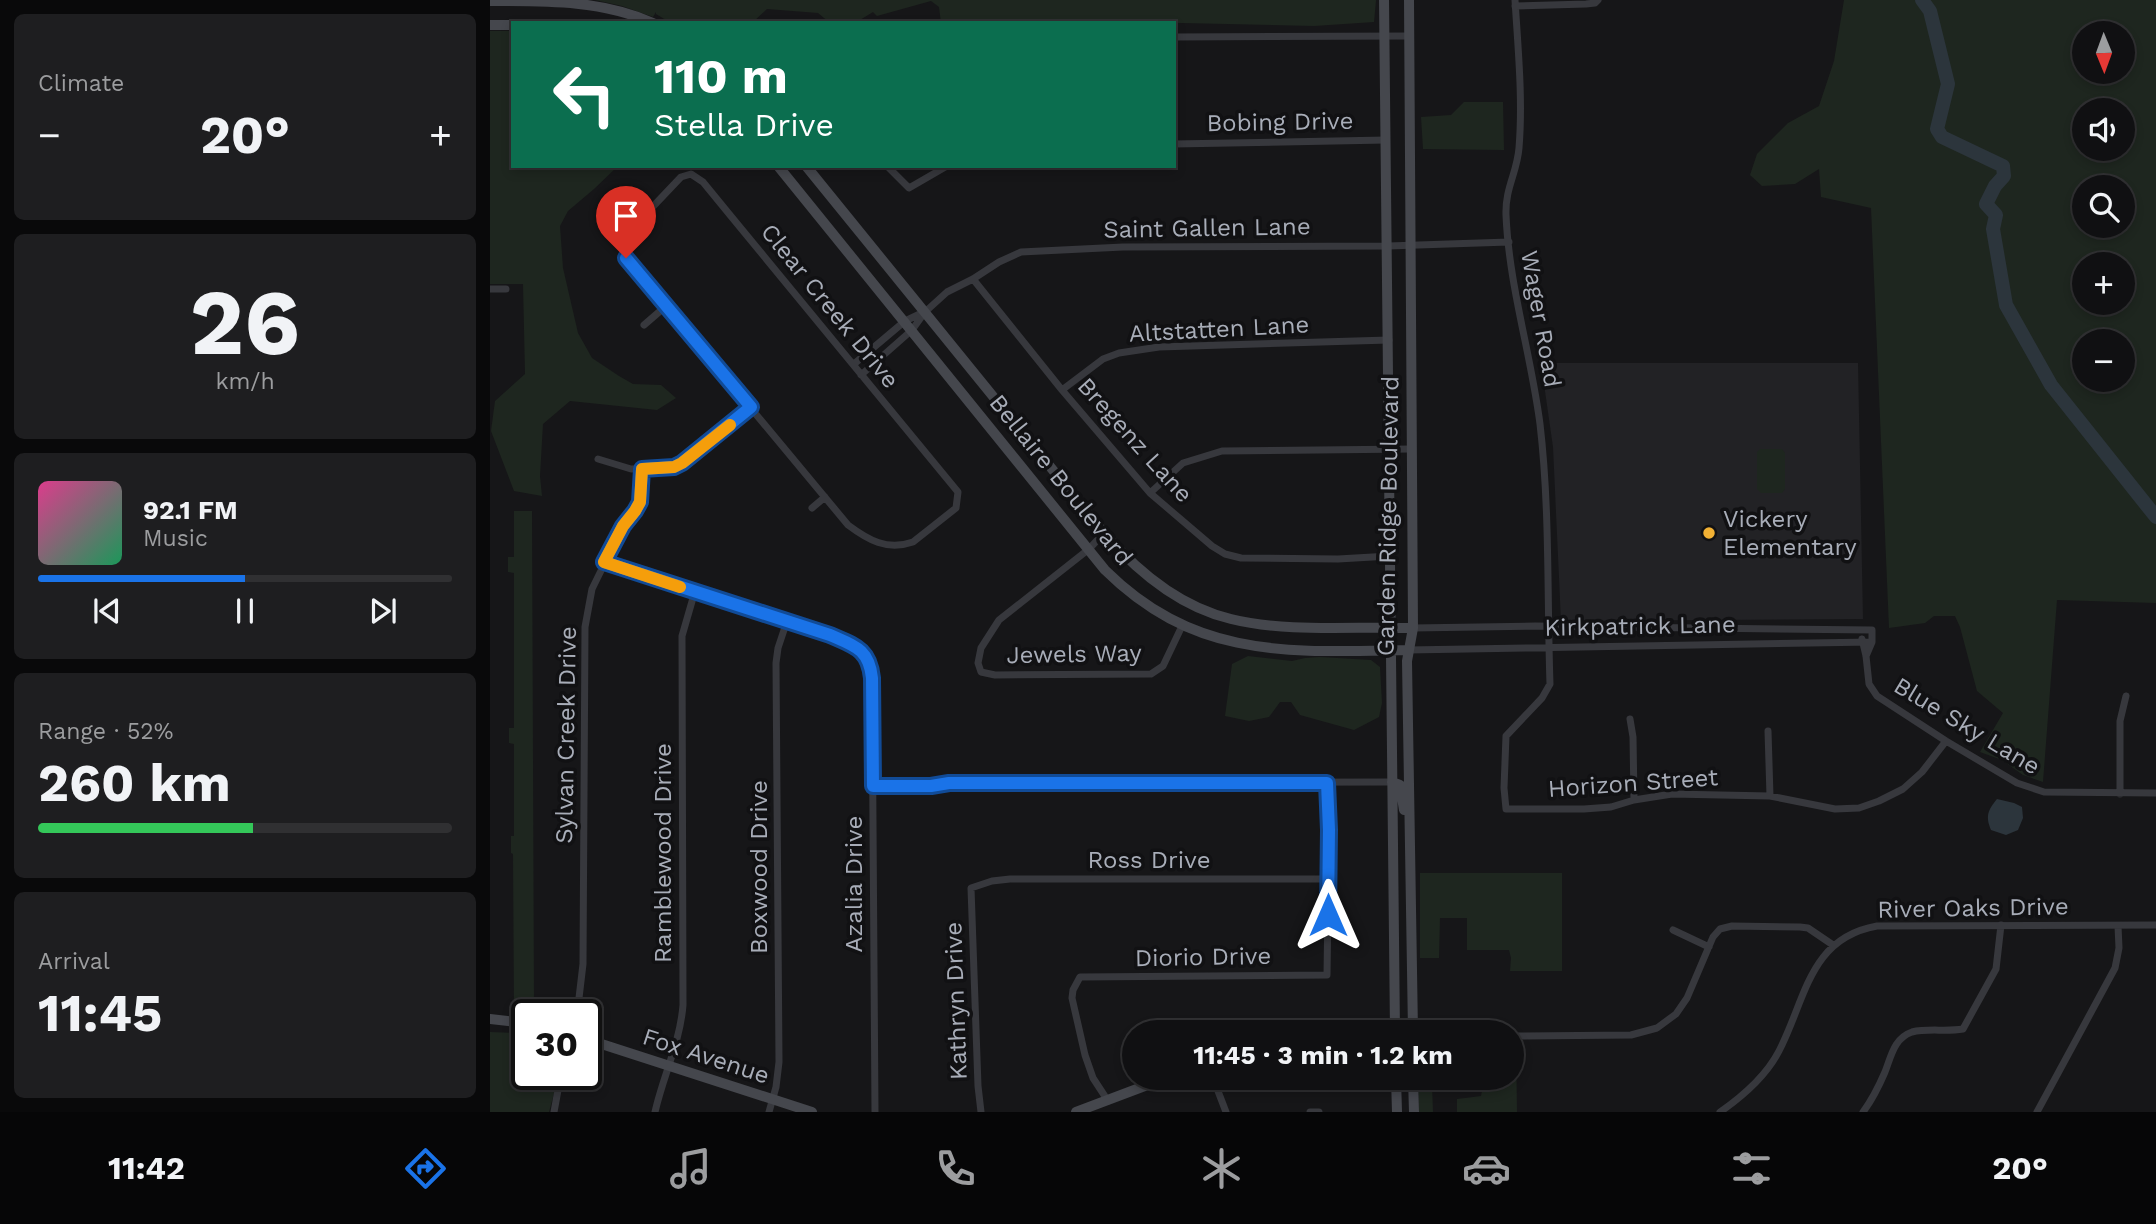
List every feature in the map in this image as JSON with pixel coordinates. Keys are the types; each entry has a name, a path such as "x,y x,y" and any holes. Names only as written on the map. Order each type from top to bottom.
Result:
{"main road":[{"name":"Garden Ridge Boulevard","path":"1384,0 1395,1020"},
{"name":"Garden Ridge Boulevard","path":"1409,0 1413,628 1408,650 1413,1020"},
{"path":"490,1 582,1 629,12 649,21"},
{"path":"490,25 511,25"},
{"name":"Bellaire Boulevard","path":"780,168 1105,570 1136,598 1182,626 1226,642 1287,649 1408,650"},
{"name":"Bellaire Boulevard","path":"808,168 1104,533 1125,558 1146,576 1192,603 1221,616 1266,625 1413,628"},
{"path":"1392,782 1400,785 1411,848"},
{"path":"490,1020 511,1022"},
{"name":"Fox Avenue","path":"602,1044 812,1112"},
{"path":"1076,1112 1136,1090"},
{"path":"1396,1090 1397,1112"},
{"path":"1413,1090 1414,1112"}],"street":[{"path":"1515,3 1586,4 1598,0"},
{"name":"Wager Road","path":"1506,809 1506,736 1542,698 1550,684 1545,467 1512,271 1506,201 1518,156 1521,118 1515,3"},
{"path":"1176,37 1409,36"},
{"name":"Bobing Drive","path":"1176,144 1386,140"},
{"path":"889,168 909,188 944,168"},
{"name":"Clear Creek Drive","path":"666,306 626,258 622,249 625,236 681,177 691,174 703,181 958,492 956,508 913,542 905,545 891,545 867,539 848,525 825,497"},
{"name":"Saint Gallen Lane","path":"925,312 947,292 973,279 999,261 1021,252 1123,247 1388,246 1509,242"},
{"name":"Bregenz Lane","path":"973,279 1062,390 1150,493 1212,546 1241,558 1338,559 1390,556"},
{"path":"490,289 506,289"},
{"path":"644,325 666,306 825,497 812,508"},
{"path":"854,364 905,321 925,312"},
{"path":"861,375 912,330 925,312"},
{"name":"Altstatten Lane","path":"1062,390 1103,359 1135,350 1389,340"},
{"path":"598,459 631,469 674,467 751,407"},
{"path":"1150,493 1183,463 1222,451 1411,449"},
{"name":"Sylvan Creek Drive","path":"580,999 583,964 585,627 592,589 623,526 640,502 642,469"},
{"path":"1089,549 1104,533"},
{"name":"Jewels Way","path":"1089,549 999,620 981,648 978,663 981,672 995,675 1151,674 1163,666 1182,626"},
{"path":"604,562 787,621"},
{"name":"Ramblewood Drive","path":"655,1112 681,1026 683,1005 682,636 695,591"},
{"name":"Azalia Drive","path":"787,621 850,644 867,656 871,664 875,1112"},
{"name":"Boxwood Drive","path":"769,1112 779,1062 776,663 787,621"},
{"name":"Kirkpatrick Lane","path":"1413,628 1872,630"},
{"name":"Blue Sky Lane","path":"1862,630 1869,684 1877,696 1946,741 2029,789 2063,794 2156,793"},
{"name":"Blue Sky Lane","path":"1867,656 1872,642 1872,630"},
{"name":"Kirkpatrick Lane","path":"1408,650 1872,642"},
{"path":"2120,794 2120,721 2126,696"},
{"path":"1630,719 1633,737 1634,800"},
{"path":"1768,731 1770,796"},
{"name":"Horizon Street","path":"1506,809 1611,807 1672,794 1770,796 1835,809 1859,808 1903,789 1922,772 1946,741"},
{"path":"873,786 931,786 949,783 1392,782"},
{"path":"1327,783 1328,879"},
{"name":"Ross Drive","path":"971,888 1010,879 1328,879"},
{"name":"Diorio Drive","path":"1108,1101 1093,1078 1072,998 1080,977 1327,975 1328,879"},
{"name":"Kathryn Drive","path":"971,888 981,1112"},
{"path":"1863,1112 1893,1051 1905,1035 1915,1031 1963,1028 1996,969 2001,925"},
{"name":"River Oaks Drive","path":"1720,1112 1754,1086 1767,1070 1779,1051 1815,970 1833,945 1858,931 1877,926 2156,925"},
{"path":"1524,1036 1631,1035 1657,1028 1676,1014 1687,998 1713,937 1720,929 1732,926 1808,929 1833,945"},
{"path":"2037,1112 2115,968 2119,948 2118,926"},
{"path":"1673,930 1709,947"},
{"path":"554,1112 558,1090"},
{"path":"1218,1090 1226,1112"},
{"path":"1310,1112 1319,1112"}],"shaded area":[{"path":"595,0 1376,0 1374,22 1314,26 1176,21 941,21 939,7 931,1 877,16 873,12 858,21 828,21 818,13 767,9 754,21 668,21 656,12 653,17"},
{"path":"1844,0 2156,0 2156,603 2057,600 2043,782 2023,775 2002,760 1980,752 2003,713 1977,691 1955,616 1934,616 1925,623 1889,628 1871,208 1821,197 1819,169 1795,184 1762,186 1750,175 1757,154 1788,123 1819,106 1834,61"},
{"path":"490,31 511,31 511,168 616,168 568,211 560,226 563,268 578,333 592,358 619,376 633,384 661,385 676,398 657,410 570,401 543,424 540,476 542,496 514,491 491,431 495,401 525,374 523,284 490,284"},
{"path":"1464,102 1503,102 1504,150 1423,149 1421,117 1451,115"},
{"name":"Vickery Elementary","path":"1541,363 1858,363 1863,619 1561,621 1553,447"},
{"path":"1760,449 1782,449 1785,453 1785,489 1782,493 1761,493 1757,489 1757,452"},
{"path":"514,511 532,511 534,999 514,999 511,836 514,836 514,744 509,743 509,728 514,728 514,573 508,572 508,557 514,557"},
{"path":"1248,656 1292,661 1320,657 1371,660 1380,667 1382,703 1379,717 1354,730 1300,715 1291,702 1280,702 1269,717 1249,721 1225,716 1232,664"},
{"path":"1997,799 2022,807 2023,818 2018,830 2006,835 1991,830 1988,813"},
{"path":"1420,873 1562,873 1562,971 1510,971 1509,950 1467,950 1467,918 1440,918 1439,958 1420,958"},
{"path":"490,1032 511,1033 511,1090 555,1090 549,1112 490,1112"},
{"path":"1418,1090 1432,1090 1433,1112 1419,1112"},
{"path":"1482,1090 1517,1090 1517,1112 1457,1112 1457,1099 1481,1096"}],"waterway":[{"path":"1922,0 1930,11 1948,84 1937,129 1942,137 2003,166 2004,176 1995,186 1986,204 1996,215 1993,229 2006,305 2051,385 2156,517"}],"slow traffic":[{"path":"680,587 604,562 623,526 640,502 642,469 674,467 695,454 730,425"}],"place":[{"name":"Vickery Elementary","path":"1709,533"}],"route":[{"path":"626,258 751,407 682,463 674,467 642,469 640,502 623,526 604,562 830,635 867,656 871,664 872,678 873,786 931,786 949,783 1327,783 1328,915"}]}
